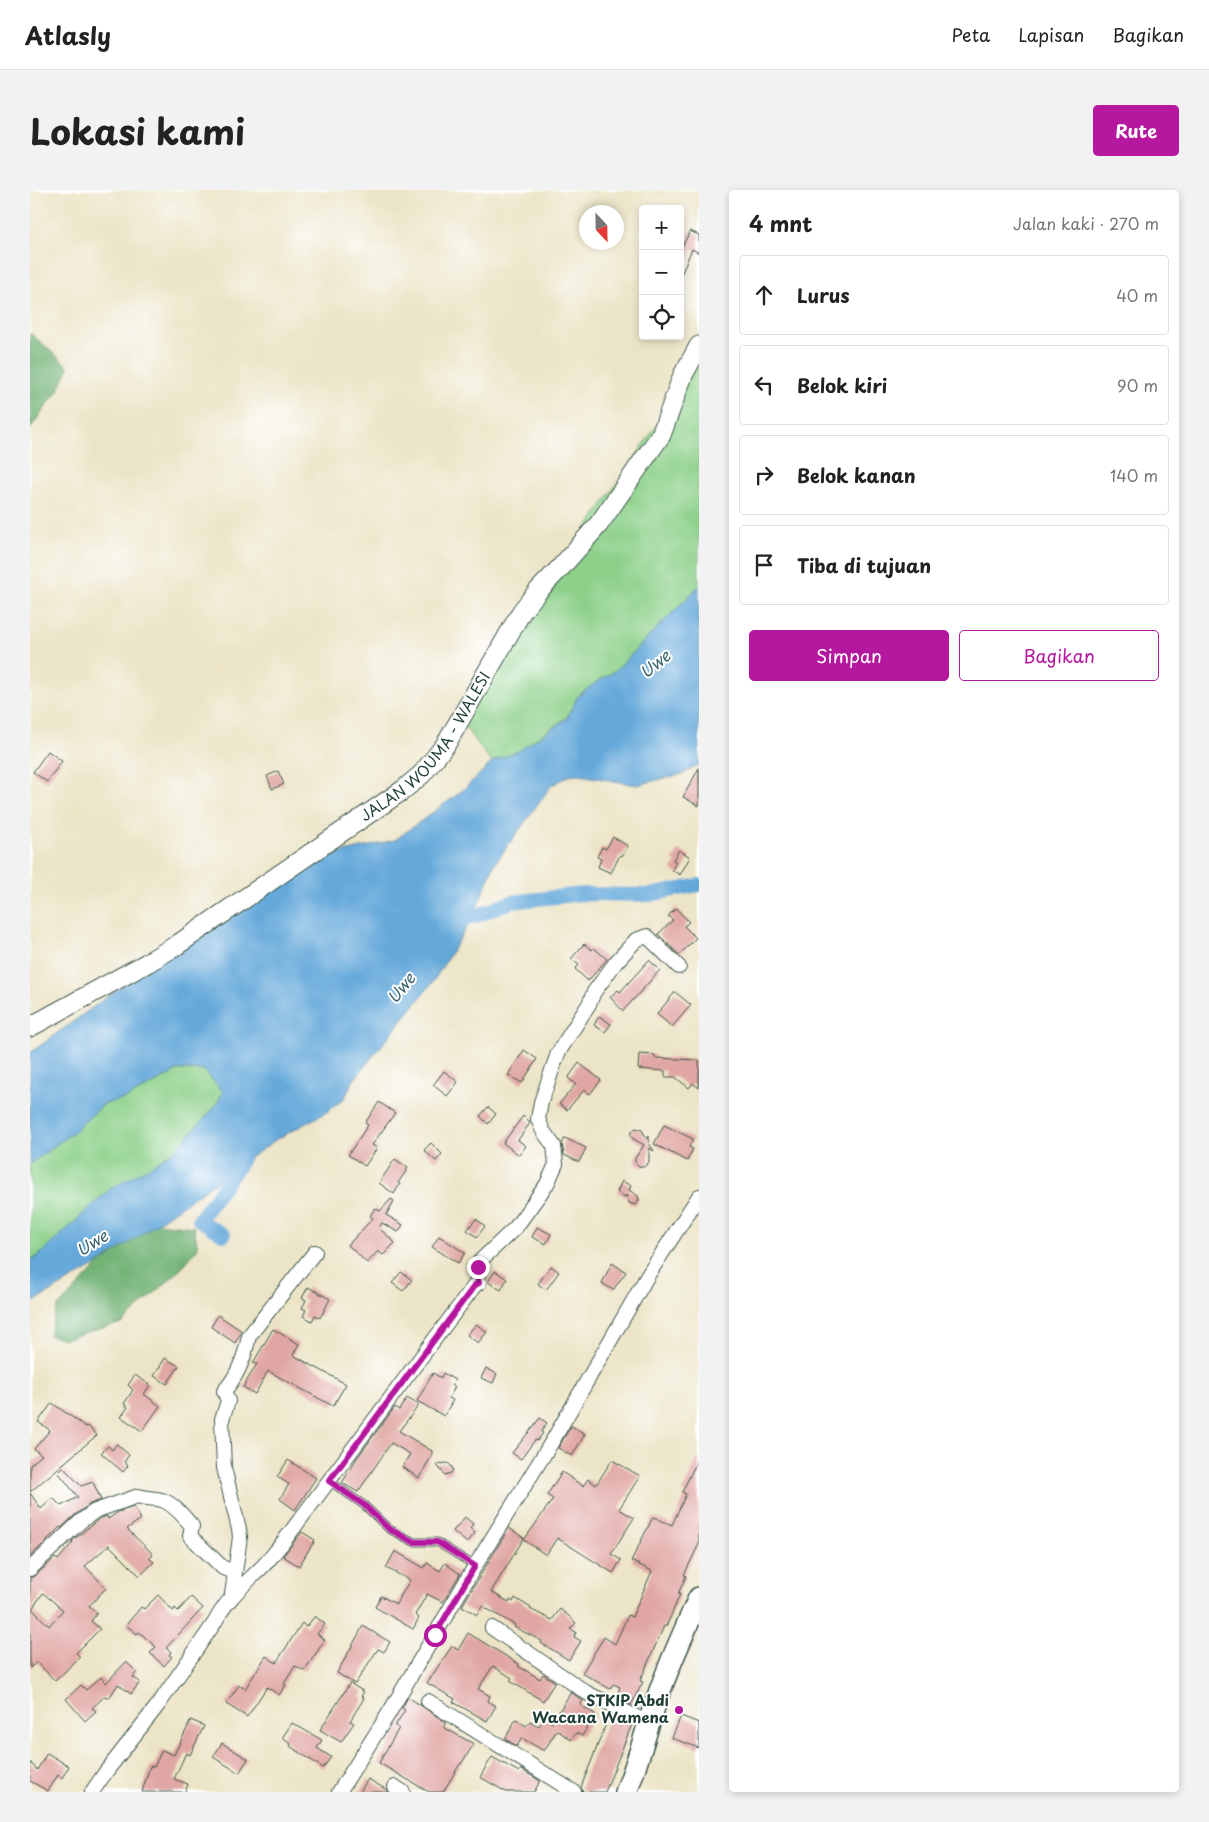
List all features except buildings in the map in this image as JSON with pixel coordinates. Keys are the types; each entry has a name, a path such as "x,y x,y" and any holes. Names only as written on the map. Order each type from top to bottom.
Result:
{"main road":[{"path":"626,1792 666,1677 699,1598"}],"street":[{"name":"JALAN WOUMA - WALESI","path":"30,1027 147,964 403,790 422,774 456,728 522,611 600,524 662,435 683,375 699,346"},
{"path":"92,1792 158,1704 232,1594 262,1568 274,1553 475,1285 479,1283 477,1277 480,1261 516,1227 547,1184 556,1164 554,1146 543,1131 538,1119 541,1102 558,1053 594,992 622,954 636,940 647,936 679,967"},
{"path":"339,1792 389,1713 475,1566 553,1440 648,1275 699,1196"},
{"path":"232,1594 240,1537 224,1468 222,1419 228,1400 224,1391 233,1382 246,1352 249,1336 315,1252"},
{"path":"30,1569 80,1521 95,1512 138,1496 148,1500 164,1501 182,1515 192,1526 190,1536 223,1568 235,1572"},
{"path":"492,1628 587,1693 649,1723"},
{"path":"428,1700 574,1792"}],"lane":[{"path":"329,1481 364,1505 389,1529 414,1542 437,1542 475,1566"}],"green space":[{"path":"30,333 69,367 59,389 30,429"},
{"path":"699,363 699,586 615,671 578,696 567,717 520,750 492,762 462,724 561,566"},
{"path":"179,1070 204,1070 223,1092 215,1107 176,1149 37,1257 30,1260 30,1164 73,1132 104,1104 127,1098"},
{"path":"156,1223 194,1227 198,1248 180,1270 122,1323 64,1339 49,1335 57,1308 100,1263"}],"water":[{"name":"Uwe","path":"699,586 699,765 683,774 637,785 579,775 568,776 551,786 494,865 473,917 433,982 353,1081 345,1098 327,1112 277,1139 100,1263 30,1304 30,1260 37,1257 110,1189 153,1165 176,1149 215,1107 223,1092 204,1070 179,1070 127,1098 104,1104 73,1132 30,1164 30,1053 246,900 327,856 395,840 462,791 492,762 520,750 567,718 578,696 615,671"}],"waterway":[{"path":"456,917 473,917 511,902 582,894 650,895 699,885"},
{"path":"224,1235 199,1220 240,1164 245,1147"}],"place":[{"name":"STKIP Abdi Wacana Wamena","path":"679,1710"}],"route":[{"path":"435,1635 475,1566 437,1542 414,1542 389,1529 364,1505 329,1481 475,1285 479,1283 477,1277 478,1267"}]}
